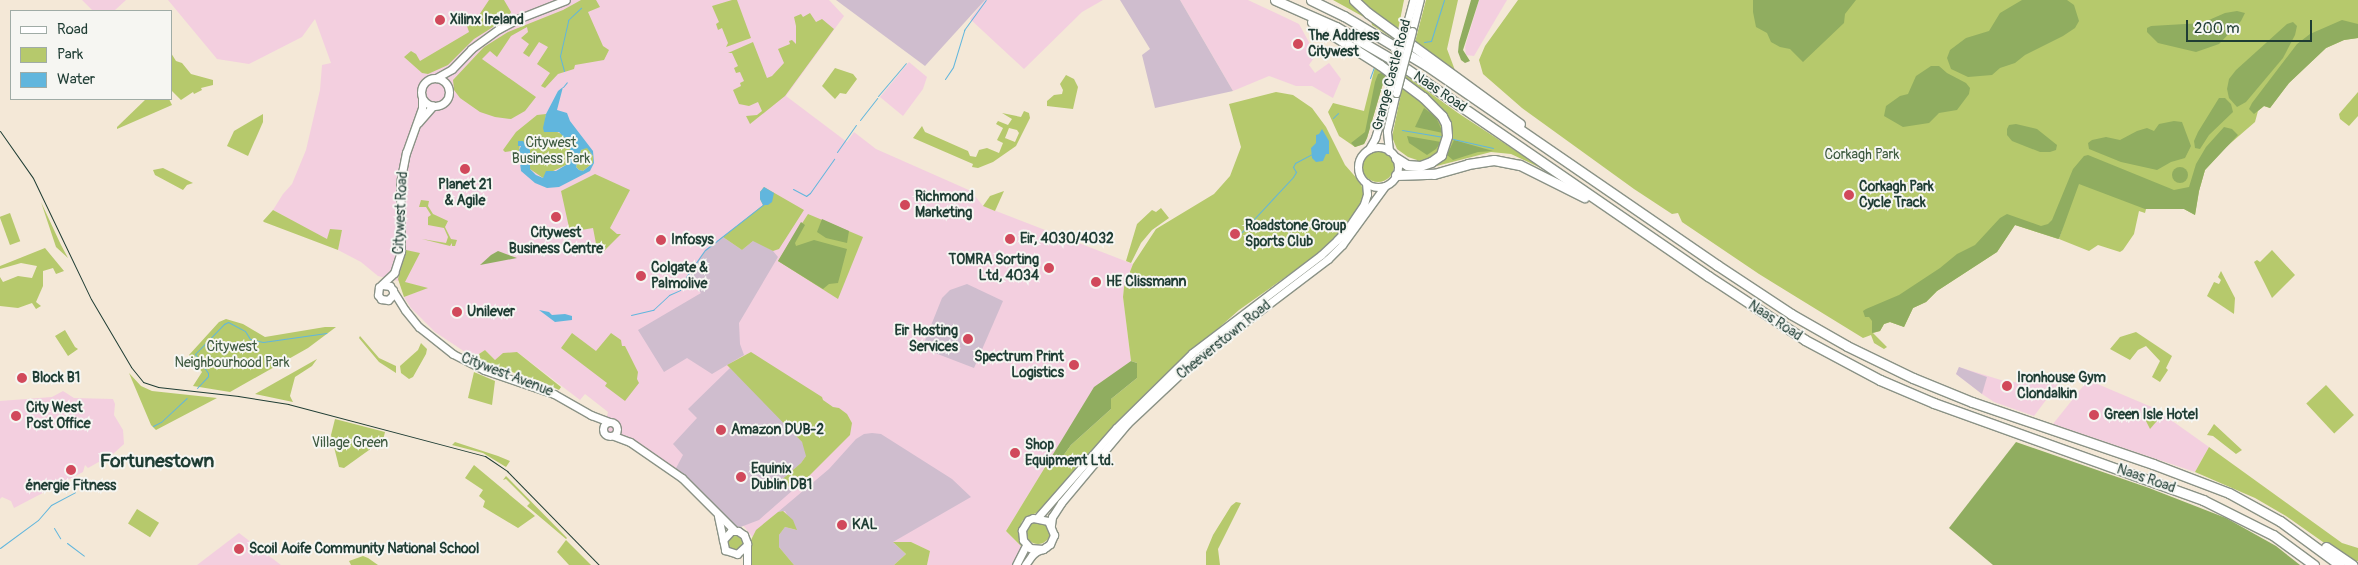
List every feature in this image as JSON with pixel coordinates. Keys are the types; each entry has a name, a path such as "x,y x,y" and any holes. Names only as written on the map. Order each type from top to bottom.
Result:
{"highway":[{"path":"1266,0 1325,29 1365,54 1423,97 1442,116 1446,124 1447,136 1441,154 1432,162 1415,166 1407,165 1393,154"},
{"name":"Naas Road","path":"1275,0 1336,28 1398,63 1805,340 1880,380 1966,416 2203,500 2273,535 2314,565"},
{"name":"Naas Road","path":"1312,0 1344,16 1426,66 1790,314 1876,361 1972,402 2212,486 2280,521 2340,565"},
{"path":"1354,0 1368,13 1477,92 1597,184"},
{"path":"1396,176 1434,174 1482,160 1508,161 1520,165 1616,213"},
{"path":"2280,521 2302,530 2353,565"}],"main road":[{"path":"452,69 447,86 449,93 445,101 433,106 422,98 421,92 424,83 452,69 471,49 499,29 520,18 566,0"},
{"name":"Grange Castle Road","path":"1409,29 1412,0"},
{"name":"Grange Castle Road","path":"1393,154 1387,130 1393,91 1409,29 1420,0"},
{"path":"436,78 447,86"},
{"name":"Grange Castle Road","path":"1369,150 1393,91"},
{"name":"Citywest Road","path":"392,289 394,273 402,244 400,183 406,153 416,125 422,98"},
{"name":"Citywest Road","path":"416,125 433,106"},
{"path":"1379,147 1393,154 1398,167 1396,176 1385,186 1374,186 1366,183 1360,175 1358,167 1360,158 1369,150 1379,147"},
{"name":"Cheeverstown Road","path":"1016,565 1026,545 1022,530 1028,520 1038,517 1116,428 1192,353 1321,255 1337,240 1348,228 1364,204 1367,194 1366,183"},
{"name":"Cheeverstown Road","path":"1025,565 1032,555 1052,541 1054,535 1051,525 1052,517 1061,503 1128,423 1195,360 1328,259 1342,245 1385,186"},
{"name":"Citywest Road","path":"382,285 394,273"},
{"path":"382,285 388,285 392,289 393,295 388,300 381,299 378,295 378,289 382,285"},
{"name":"Citywest Avenue","path":"392,289 404,310"},
{"name":"Citywest Avenue","path":"388,300 404,310 440,346 459,358 484,370 554,394 591,415 609,422"},
{"name":"Citywest Avenue","path":"591,415 603,431"},
{"path":"609,422 616,424 616,433 607,436 603,431 604,425 609,422"},
{"path":"616,433 682,478 734,530 744,535 746,546 745,565"},
{"path":"717,514 725,550 734,554 745,565"},
{"path":"1038,517 1051,525"},
{"path":"723,541 727,533 734,530"},
{"path":"1026,545 1034,549 1042,549"},
{"path":"734,554 740,553 746,546"}],"shaded area":[{"path":"82,0 126,0 115,10 92,10"},
{"path":"168,0 829,0 844,16 786,96 847,142 854,132 876,149 971,191 983,206 1133,264 1124,287 1123,297 1131,361 1094,388 1006,531 1023,548 1013,565 927,565 930,551 911,542 894,542 894,565 754,565 755,540 742,524 604,429 608,412 585,394 580,400 517,352 495,360 485,350 479,354 468,354 435,332 411,308 404,297 427,288 378,276 361,262 338,250 341,230 327,240 273,210 292,184 306,150 320,90 322,65 331,63 315,19 302,37 249,64 217,59"},
{"path":"836,0 985,0 925,66"},
{"path":"985,0 1103,0 1082,12 1024,69 970,19"},
{"path":"1120,0 1180,0 1233,91 1155,108 1142,55 1150,49"},
{"path":"1180,0 1248,0 1299,24 1316,55 1309,65 1315,73 1329,63 1341,79 1333,98 1312,86 1296,86 1269,76 1233,91"},
{"path":"1479,0 1507,0 1474,56 1466,55 1465,47"},
{"path":"909,62 927,77 923,89 903,116 880,97"},
{"path":"723,237 742,250 753,241 756,241 773,251 778,257 739,323 740,344 744,355 712,374 687,358 664,372 638,330 701,293 686,277 705,250"},
{"path":"967,284 1003,301 974,368 922,348 942,298 950,290"},
{"path":"1959,367 2004,381 2024,383 2061,380 2034,416 1994,402 1956,374"},
{"path":"1959,367 1987,377 1982,394 1956,374"},
{"path":"730,368 770,407 802,442 806,450 806,456 801,463 779,483 793,490 759,520 738,528 729,526 675,470 683,455 673,444 697,418 688,409"},
{"path":"2088,380 2154,408 2209,447 2195,472 2053,424"},
{"path":"63,391 74,398 113,399 115,404 114,415 123,430 124,444 113,454 88,468 85,465 83,472 14,508 11,501 2,497 0,499 0,401 52,397"},
{"path":"864,434 881,434 952,479 971,497 893,542 906,554 894,565 794,565 779,547 779,535 785,527 796,530 785,511 778,512 829,469 856,439"},
{"name":"Scoil Aoife Community National School","path":"239,533 281,565 197,565"}],"green space":[{"path":"489,0 504,0 511,12 509,17 474,39 448,65 428,74 422,73 404,57 411,51 416,54 420,61 469,32 467,26 479,15"},
{"path":"581,0 596,0 600,7 588,12 603,46 609,50 604,60 575,65 574,69 558,74 545,88 541,86 550,73 537,64 548,47 539,42 529,57 523,53 529,44 521,38 528,32 527,27 511,36 497,57 490,51 482,59 536,97 525,111 511,119 495,117 480,112 460,98 454,90 453,80 484,47 508,32 563,10"},
{"path":"737,0 751,38 726,47 728,43 722,28 718,30 716,24 719,22 712,6"},
{"path":"1333,0 1350,0 1396,36 1395,40 1372,25 1371,21"},
{"path":"1358,0 1404,0 1398,30 1364,6"},
{"path":"1426,0 1458,0 1447,49 1456,73 1415,42"},
{"path":"1471,0 1479,0 1463,50 1470,61 1465,63 1461,60 1458,52"},
{"name":"Corkagh Park","path":"1518,0 2358,0 2358,38 2344,40 2326,48 2289,83 2270,108 2264,106 2258,111 2255,122 2225,148 2205,170 2195,215 2184,209 2146,209 2145,213 2139,211 2134,234 2120,252 2098,245 2089,251 2059,239 2066,217 2058,239 2015,225 1997,252 1937,291 1926,302 1913,308 1904,327 1890,322 1884,324 1880,331 1873,333 1887,347 1884,349 1874,343 1871,335 1863,338 1759,274 1682,222 1678,213 1672,214 1634,189 1522,108 1483,74 1479,60 1485,46"},
{"path":"1753,0 1856,0 1845,14 1844,23 1803,62 1790,49 1780,47 1771,42 1767,33 1756,27"},
{"path":"2022,0 2067,0 2074,5 2079,21 2075,28 2063,36 2025,55 2015,63 2000,68 1992,75 1968,77 1951,69 1947,58 1950,50 1966,38 1989,31 2000,13"},
{"path":"2237,11 2245,13 2241,21 2219,44 2196,52 2158,43 2147,32 2147,28 2151,26 2202,23 2225,13"},
{"path":"810,13 816,22 822,19 834,29 785,96 750,124 746,116 757,115 762,111 758,102 749,106 739,104 733,90 741,86 740,83 744,81 740,72 736,73 734,68 738,66 732,53 728,53 753,42 767,78 772,76 784,63 778,49 790,44 789,41 792,40 796,44 794,17 801,14 803,17"},
{"path":"2342,20 2358,24 2358,38 2344,40 2326,48 2289,83 2270,108 2264,106 2254,114 2249,109 2252,103 2297,44 2310,34"},
{"path":"2293,22 2297,26 2295,35 2283,58 2246,102 2237,107 2229,98 2227,89 2229,79 2236,70 2287,24"},
{"path":"172,55 176,61 182,63 191,74 213,80 213,85 201,88 202,90 194,94 193,92 181,100 172,91"},
{"path":"1931,66 1939,66 1947,73 1966,83 1970,88 1969,94 1957,110 1939,113 1929,123 1903,127 1884,116 1886,106 1900,96 1908,94 1916,76"},
{"path":"1375,67 1386,73 1367,138 1364,144 1355,147 1339,136 1328,112 1333,103 1364,111"},
{"path":"835,68 853,74 857,79 846,94 840,93 835,99 822,86"},
{"path":"1386,73 1367,138 1364,144 1355,147 1351,143 1365,132 1375,82 1378,74"},
{"path":"1066,75 1074,79 1078,87 1073,109 1047,106 1047,101 1054,95 1062,94 1063,90 1060,84"},
{"path":"1405,75 1458,113 1545,170 1511,154 1491,152 1425,169 1424,167 1447,150 1451,128 1441,107 1404,78"},
{"path":"1403,84 1416,94 1443,122 1443,142 1437,153 1431,158 1417,163 1417,160 1408,157 1397,149 1392,137"},
{"name":"Roadstone Group Sports Club","path":"1276,92 1293,95 1312,108 1326,127 1345,165 1360,182 1364,192 1363,199 1354,216 1346,228 1321,252 1239,310 1151,388 1041,510 1022,521 1019,535 1023,548 1006,531 1047,464 1055,467 1071,445 1111,409 1111,399 1137,378 1137,363 1131,361 1123,297 1124,287 1133,264 1156,229 1214,194 1230,176 1241,147 1229,104"},
{"path":"2358,92 2358,116 2349,126 2340,119 2339,114"},
{"path":"2219,98 2225,98 2231,104 2233,112 2209,135 2200,149 2195,148 2194,141 2198,132"},
{"path":"145,100 170,100 172,105 117,129"},
{"path":"1424,108 1436,117 1443,133 1415,127"},
{"path":"1024,111 1029,113 1030,118 1016,146 993,162 978,168 972,167 973,164 913,138 922,126 925,132 968,151 970,156 976,157 979,150 987,148 999,153 1003,143 997,140 1003,128 996,124 998,121 1008,125 1012,119 1002,113 1021,117","holes":["1009,128 1017,130 1019,133 1015,142 1005,138"]},
{"path":"263,114 263,122 248,156 227,146 234,131"},
{"name":"Citywest Business Park","path":"546,114 544,132 555,131 564,135 572,151 566,165 543,178 530,169 527,145 520,145 519,151 522,157 520,161 512,151 505,152 503,150 516,132 537,115"},
{"path":"2174,121 2182,122 2191,146 2185,158 2171,162 2157,170 2121,162 2089,149 2088,143 2092,140 2106,137 2120,140 2137,131 2147,128 2154,131 2159,124"},
{"path":"2016,124 2037,129 2057,145 2056,150 2040,152 2012,141 2007,135 2007,129 2009,125"},
{"path":"2224,127 2232,129 2238,135 2205,170 2195,215 2184,209 2145,209 2079,184 2059,239 2015,225 1997,252 1937,291 1926,302 1913,308 1904,327 1890,322 1884,324 1880,331 1872,333 1872,321 1869,317 1865,317 1863,311 1899,295 1940,268 1957,254 1975,245 2000,218 2007,214 2041,226 2048,224 2052,220 2073,169 2084,156 2088,155 2174,190 2189,187 2196,164 2206,147"},
{"path":"1407,136 1441,142 1436,149 1427,155 1409,143"},
{"path":"1454,140 1493,151 1478,152 1453,160 1447,155"},
{"path":"587,147 593,156 593,163 583,171 579,170 576,167 581,150"},
{"path":"1378,150 1389,155 1394,166 1389,177 1378,182 1367,177 1362,166 1367,155"},
{"path":"2177,167 2183,167 2188,172 2186,181 2177,183 2172,178 2172,172"},
{"path":"163,168 193,183 187,185 183,190 155,175 153,170"},
{"path":"595,174 630,190 610,228 617,234 621,234 601,254 598,254 593,228 570,232 561,191"},
{"path":"764,187 804,210 779,249 773,251 753,241 742,250 723,237 763,205 760,199 760,192"},
{"path":"1004,191 995,211 983,206 990,196"},
{"path":"421,200 429,201 428,206 433,214 448,221 445,227 451,239 457,240 455,246 452,246 452,243 450,246 422,239 446,243 448,237 444,228 428,225 428,217 431,215 426,207 419,207"},
{"path":"41,202 61,245 68,258 56,247"},
{"path":"1161,208 1169,218 1152,230 1141,243 1131,263 1126,261 1137,224 1152,210 1156,212"},
{"path":"273,210 327,239 330,229 342,230 338,250 264,222"},
{"path":"10,213 20,241 10,245 0,217"},
{"path":"808,214 863,237 838,299 778,261"},
{"path":"822,219 849,231 847,243 826,238 817,232"},
{"path":"801,222 805,225 795,243 796,246 814,240 847,249 838,283 829,284 823,289 778,261"},
{"path":"45,248 64,271 56,274 53,268 43,271 43,286 36,302 41,306 36,309 32,303 18,308 0,306 0,277 3,282 18,276 32,278 37,266 21,263 0,269 0,266"},
{"path":"406,250 420,253 405,282 428,288 404,297 398,279"},
{"path":"2272,250 2295,275 2272,298 2254,262 2257,260 2260,262"},
{"path":"498,251 517,258 480,265 491,255"},
{"path":"2221,271 2235,298 2234,314 2207,296 2214,282 2219,284 2221,280 2218,277"},
{"name":"Citywest Neighbourhood Park","path":"226,319 243,324 265,337 325,327 336,327 308,348 230,392 193,386 202,372 189,355 219,322"},
{"path":"65,330 78,349 68,356 55,336"},
{"path":"2136,332 2172,356 2166,368 2168,370 2160,382 2152,377 2160,361 2146,346 2138,350 2130,360 2110,349 2120,337"},
{"path":"572,333 596,351 611,333 621,340 622,346 625,346 638,372 637,379 639,383 625,401 605,386 607,383 561,348"},
{"path":"360,336 379,358 396,366 396,373 379,362 359,338"},
{"path":"421,343 427,349 426,354 413,377 409,379 401,373 400,366 418,350"},
{"path":"485,350 495,360 503,353 517,352 561,387 559,390 540,381 481,362 479,354"},
{"path":"751,352 822,397 823,400 833,407 839,408 847,414 852,423 850,435 796,489 778,483 801,463 806,456 802,442 727,365"},
{"path":"317,359 312,366 295,377 290,396 293,402 255,394"},
{"path":"1131,361 1137,363 1137,378 1111,399 1111,409 1071,445 1055,467 1047,464 1094,387"},
{"path":"474,372 495,381 492,405 468,398"},
{"path":"129,373 141,386 152,391 217,398 156,430 151,425"},
{"path":"2326,385 2354,415 2334,433 2306,403"},
{"path":"2153,408 2163,414 2150,429 2145,419"},
{"name":"Village Green","path":"335,419 385,432 383,440 344,468 339,467 331,435"},
{"path":"2214,424 2242,450 2236,454 2213,436 2207,435"},
{"path":"455,442 510,461 506,467 483,453 452,445"},
{"path":"2016,442 2149,488 2226,518 2276,546 2300,565 1993,565 1949,528"},
{"path":"2209,447 2342,543 2358,548 2358,561 2350,561 2286,516 2255,498 2195,472"},
{"path":"474,465 535,516 518,528 483,507 485,501 479,496 483,490 465,478"},
{"path":"506,476 566,539 527,506 530,503 506,479 503,480"},
{"path":"1236,502 1241,503 1218,549 1220,565 1206,565 1206,552 1213,535 1231,506"},
{"path":"137,509 159,523 150,537 128,523"},
{"path":"783,511 793,520 797,530 785,527 779,535 779,547 794,565 750,565 750,542 756,530 778,512"},
{"path":"1038,520 1043,521 1049,527 1049,537 1043,543 1038,544 1033,543 1027,537 1026,532 1027,527 1033,521"},
{"path":"735,534 741,536 743,542 741,548 735,550 729,548 727,542 729,536"},
{"path":"566,540 591,565 569,565 557,552"},
{"path":"893,542 911,542 930,551 927,565 894,565 906,554"},
{"path":"363,556 378,565 351,565 349,561"}],"water":[{"path":"563,87 557,110 567,113 570,121 593,151 594,163 590,171 559,187 547,188 535,183 521,171 520,163 522,157 519,150 521,146 518,146 518,141 523,141 530,150 530,169 536,175 543,178 546,171 556,171 566,165 571,155 569,142 559,132 544,132 543,128 546,114 558,91","holes":["587,148 593,156 593,163 583,171 576,167 581,150"]},
{"path":"1322,129 1329,141 1329,154 1326,154 1323,161 1316,162 1312,158 1311,148 1316,143 1316,135"},
{"path":"764,187 774,193 772,202 768,205 763,205 760,199 760,192"},
{"path":"539,310 549,312 552,315 565,314 572,316 572,320 555,322"}],"waterway":[{"path":"945,79 953,67 964,30 986,0"},
{"path":"1424,42 1431,41 1444,0"},
{"path":"564,71 560,56 568,20 581,8"},
{"path":"878,96 906,63"},
{"path":"1370,78 1374,67"},
{"path":"563,87 567,82"},
{"path":"860,120 877,98"},
{"path":"1333,118 1338,113"},
{"path":"837,152 856,125"},
{"path":"1402,130 1443,137"},
{"path":"1453,139 1493,148"},
{"path":"1239,235 1293,177 1296,172 1293,167 1295,163 1312,154"},
{"path":"793,189 806,196 834,159"},
{"path":"631,315 653,310 669,295 680,290 684,286 686,277 705,250 764,204"},
{"path":"197,388 208,376 208,373 195,354 228,322 245,331 250,339 263,342 326,333"},
{"path":"153,426 161,422 187,398"},
{"path":"0,548 38,520 51,505 75,492"},
{"path":"54,528 60,538"},
{"path":"67,543 84,556"}],"tram line":[{"path":"0,131 33,178 91,299 131,367 143,382 158,387 288,404 485,456 507,471 599,565"}],"place":[{"name":"Xilinx Ireland","path":"440,20"},
{"name":"The Address Citywest","path":"1298,44"},
{"name":"Planet 21 & Agile","path":"465,169"},
{"name":"Corkagh Park Cycle Track","path":"1849,195"},
{"name":"Richmond Marketing","path":"905,205"},
{"name":"Citywest Business Centre","path":"556,217"},
{"name":"Roadstone Group Sports Club","path":"1235,234"},
{"name":"Eir, 4030/4032","path":"1010,239"},
{"name":"Infosys","path":"661,240"},
{"name":"TOMRA Sorting Ltd, 4034","path":"1049,268"},
{"name":"Colgate & Palmolive","path":"641,276"},
{"name":"HE Clissmann","path":"1096,282"},
{"name":"Unilever","path":"457,312"},
{"name":"Eir Hosting Services","path":"968,339"},
{"name":"Spectrum Print Logistics","path":"1074,365"},
{"name":"Block B1","path":"22,378"},
{"name":"Ironhouse Gym Clondalkin","path":"2007,386"},
{"name":"Green Isle Hotel","path":"2094,415"},
{"name":"City West Post Office","path":"16,416"},
{"name":"Amazon DUB-2","path":"721,430"},
{"name":"Shop Equipment Ltd.","path":"1015,453"},
{"name":"énergie Fitness","path":"71,470"},
{"name":"Equinix Dublin DB1","path":"741,477"},
{"name":"KAL","path":"842,525"},
{"name":"Scoil Aoife Community National School","path":"239,549"}],"district":[{"name":"Fortunestown","path":"157,462"}]}
